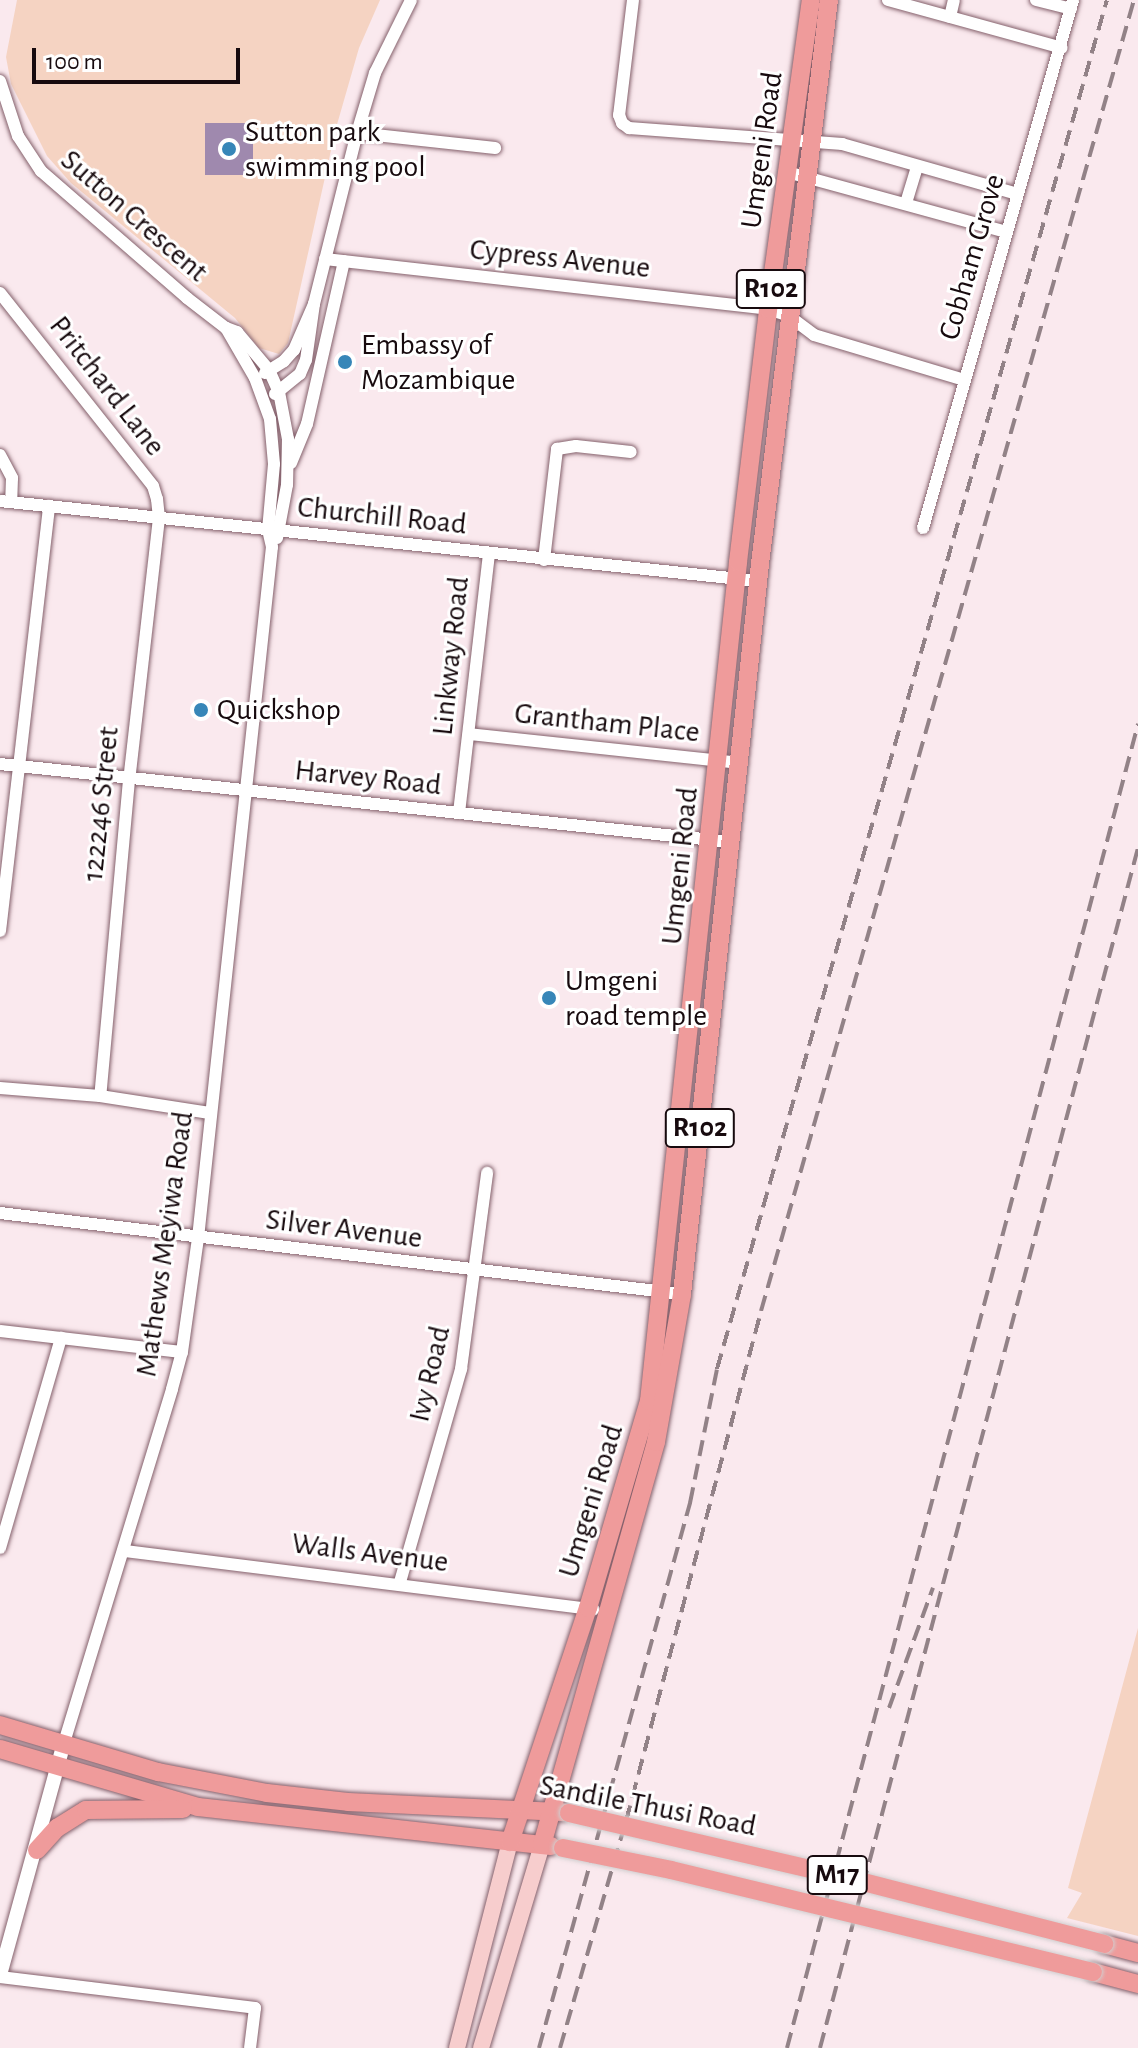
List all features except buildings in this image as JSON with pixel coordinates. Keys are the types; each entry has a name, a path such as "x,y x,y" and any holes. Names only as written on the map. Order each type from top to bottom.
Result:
{"main road":[{"name":"Umgeni Road","path":"457,2048 510,1842 588,1608 649,1401 711,841 736,578 768,309 811,0"},
{"name":"Umgeni Road","path":"481,2048 542,1845 560,1812 608,1612 656,1442 682,1294 758,581 829,0"},
{"path":"751,463 773,466"},
{"name":"Sandile Thusi Road","path":"0,1725 63,1746 186,1779 267,1793 348,1802 560,1812 836,1875 1138,1953"},
{"name":"Sandile Thusi Road","path":"0,1749 198,1807 542,1845 671,1870 1138,1984"},
{"path":"37,1850 57,1828 86,1810 198,1807"}],"street":[{"path":"264,399 279,392 300,374 306,360 314,304 357,133 375,73 411,0"},
{"path":"633,0 619,115 622,123 634,129 842,144 917,168 1017,194"},
{"path":"888,0 1062,48"},
{"path":"950,17 954,0"},
{"path":"1036,0 1072,4"},
{"name":"Cobham Grove","path":"923,528 1017,194 1062,48 1072,4"},
{"name":"Sutton Crescent","path":"0,81 18,136"},
{"name":"Sutton Crescent","path":"0,111 41,171 226,328 237,332 269,370 279,392"},
{"path":"357,133 495,148"},
{"path":"906,203 917,168"},
{"path":"787,172 808,175 1006,232"},
{"name":"Cypress Avenue","path":"325,259 768,309 789,316 814,335 964,380"},
{"path":"289,466 307,424 344,261"},
{"name":"Pritchard Lane","path":"0,293 153,486 159,518"},
{"path":"255,378 284,361 294,350 314,304"},
{"name":"Sutton Crescent","path":"226,328 264,399"},
{"name":"Mathews Meyiwa Road","path":"0,1976 63,1746 125,1551 182,1352 198,1238 272,547 289,466 288,439 279,392"},
{"name":"Mathews Meyiwa Road","path":"264,399 274,441 275,530"},
{"path":"544,560 557,449 576,446 631,452"},
{"path":"0,455 12,478 5,502"},
{"name":"Churchill Road","path":"5,502 758,581"},
{"path":"0,931 49,506"},
{"name":"122246 Street","path":"100,1096 129,780 159,518"},
{"name":"Linkway Road","path":"459,813 489,554"},
{"name":"Grantham Place","path":"469,734 741,763"},
{"name":"Harvey Road","path":"0,764 731,842"},
{"path":"0,1088 100,1096 210,1113"},
{"name":"Ivy Road","path":"400,1582 461,1369 487,1173"},
{"name":"Silver Avenue","path":"0,1213 682,1294"},
{"path":"0,1331 182,1352"},
{"path":"0,1548 61,1338"},
{"name":"Walls Avenue","path":"125,1551 400,1582 608,1612"},
{"path":"0,1976 255,2008 250,2048"}],"shaded area":[{"path":"17,0 380,0 359,48 336,128 288,343 279,354 259,348 235,318 71,183 47,156 11,84 6,57"},
{"name":"Sutton park swimming pool","path":"205,123 253,123 253,175 205,175"},
{"path":"1138,1628 1138,1936 1067,1918 1082,1893 1068,1888"}],"railway":[{"path":"539,2048 690,1503 717,1369 1107,0"},
{"path":"560,2048 626,1821 761,1311 1134,0"},
{"path":"787,2048 1138,724"},
{"path":"820,2048 1138,848"},
{"path":"889,1708 933,1588"}],"place":[{"name":"Sutton park swimming pool","path":"229,149"},
{"name":"Embassy of Mozambique","path":"345,362"},
{"name":"Quickshop","path":"201,710"},
{"name":"Umgeni road temple","path":"549,998"}]}
